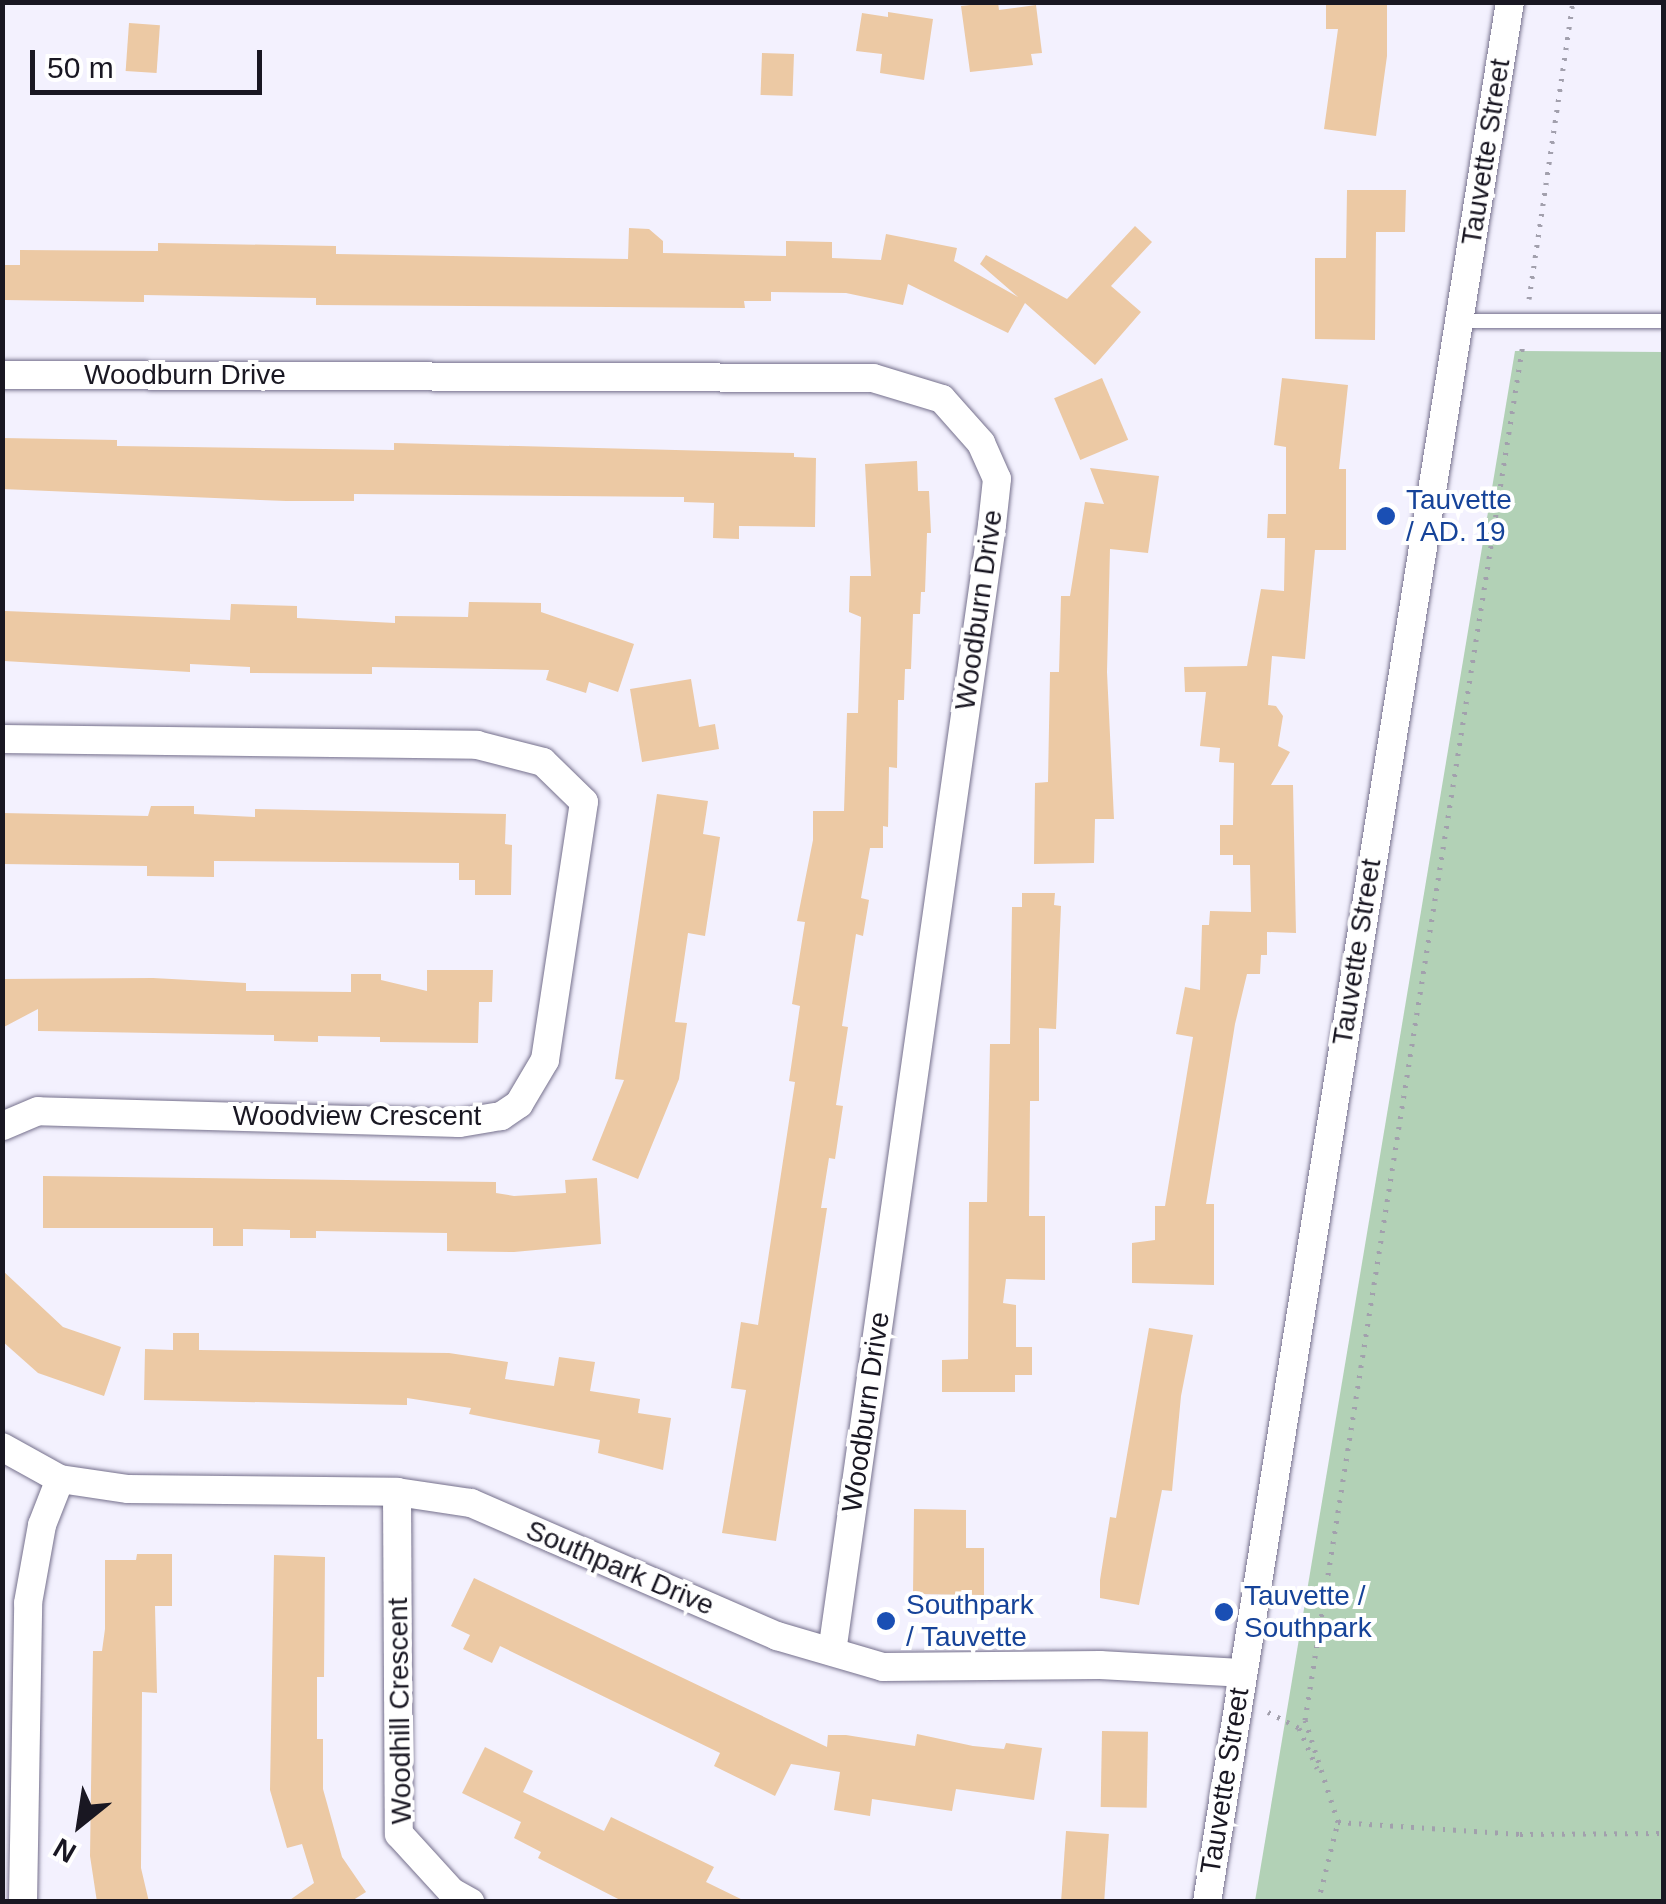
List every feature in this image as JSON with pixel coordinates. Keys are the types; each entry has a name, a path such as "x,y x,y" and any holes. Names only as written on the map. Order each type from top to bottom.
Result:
{"street":[{"name":"Tauvette Street","path":"1207,1902 1510,2"},
{"name":"Woodburn Drive","path":"2,374 873,378 942,399 981,442 997,480 992,525 832,1652"},
{"name":"Woodview Crescent","path":"2,739 477,745 543,762 584,802 544,1060 519,1104 501,1116 459,1123 38,1112 2,1126"},
{"name":"Southpark Drive","path":"2,1447 60,1479 128,1489 397,1492 471,1504 777,1636 883,1667 1100,1666 1242,1673"},
{"path":"24,1902 28,1603 42,1525 60,1479"},
{"name":"Woodhill Crescent","path":"397,1492 400,1834 452,1892 470,1902"}],"lane":[{"path":"1459,320 1664,321"}],"path":[{"path":"1318,1902 1338,1822 1305,1720 1573,2"},
{"path":"1236,1702 1299,1728 1338,1822"},
{"path":"1338,1822 1520,1834 1664,1833"}],"green space":[{"path":"1515,351 1663,352 1663,1901 1255,1901"}],"building":[{"path":"998,2 999,10 1036,5 1042,53 1031,54 1033,65 970,72 961,6"},
{"path":"1326,2 1387,2 1387,56 1376,136 1324,129 1338,29 1326,29"},
{"path":"888,12 933,19 924,80 880,73 882,54 856,51 862,13 888,17"},
{"path":"129,23 160,25 157,73 126,71"},
{"path":"762,53 794,54 793,96 761,95"},
{"path":"1347,190 1406,190 1405,232 1376,232 1375,340 1315,339 1315,258 1346,258"},
{"path":"1135,226 1152,242 1111,286 1141,312 1095,365 1025,303 1008,333 908,284 903,305 846,293 771,292 771,301 744,301 745,308 316,305 316,298 144,295 144,302 4,300 4,265 20,265 20,250 158,251 158,243 336,246 336,254 628,259 629,228 649,229 663,241 663,253 786,256 786,241 832,242 832,258 881,260 886,234 957,248 954,261 1018,297 980,264 986,255 1067,299"},
{"path":"1102,378 1128,440 1080,460 1054,398"},
{"path":"1282,378 1348,385 1339,469 1346,469 1346,550 1315,550 1305,659 1272,656 1268,705 1276,706 1283,716 1278,746 1290,752 1271,785 1293,785 1296,933 1267,932 1267,955 1261,955 1260,974 1247,974 1235,1024 1206,1204 1214,1204 1214,1285 1132,1283 1132,1243 1155,1240 1155,1206 1165,1206 1193,1037 1176,1034 1185,987 1200,990 1202,925 1209,925 1210,911 1251,912 1250,865 1233,865 1233,855 1220,855 1220,825 1233,825 1234,763 1219,762 1220,748 1200,746 1206,692 1185,692 1184,667 1247,666 1261,589 1284,591 1285,538 1267,538 1268,514 1286,514 1286,447 1274,445"},
{"path":"2,438 117,440 117,446 394,450 394,443 794,453 794,457 816,458 815,527 739,526 739,539 713,538 714,503 684,502 684,497 354,494 354,501 286,501 2,489"},
{"path":"917,461 918,491 929,491 931,533 927,533 925,592 921,592 920,614 913,614 911,669 905,669 904,700 898,700 897,768 889,767 888,827 883,826 883,848 870,848 861,898 869,900 863,936 856,934 842,1026 848,1027 836,1105 843,1106 835,1159 829,1158 821,1208 827,1208 776,1541 722,1533 746,1390 731,1388 741,1322 758,1325 795,1082 789,1081 800,1006 792,1004 805,922 797,921 813,840 813,811 844,811 847,713 858,713 861,617 849,612 850,576 871,576 865,464"},
{"path":"1090,468 1159,476 1148,553 1110,549 1107,672 1114,819 1095,819 1094,863 1034,864 1035,783 1048,782 1050,672 1059,672 1061,596 1070,596 1085,502 1104,504"},
{"path":"469,602 541,603 541,612 634,644 618,692 589,682 586,693 546,680 549,670 372,667 372,674 250,673 250,667 190,664 190,672 4,661 5,611 230,620 231,604 297,606 297,618 395,623 395,616 468,617"},
{"path":"691,679 699,727 715,724 719,749 642,762 630,689"},
{"path":"657,794 708,801 703,834 720,837 705,936 688,933 675,1022 687,1023 679,1079 638,1179 592,1160 624,1080 615,1079"},
{"path":"151,806 194,806 194,814 255,817 255,809 506,814 505,844 512,845 511,895 475,895 475,880 459,880 459,863 214,861 214,877 147,876 147,866 2,864 2,813 148,816"},
{"path":"1022,893 1055,893 1054,905 1061,906 1056,1029 1039,1028 1039,1101 1030,1101 1029,1216 1045,1216 1045,1280 1006,1279 1003,1303 1016,1305 1016,1347 1032,1347 1032,1375 1015,1375 1015,1392 942,1392 942,1360 968,1359 969,1202 987,1202 990,1044 1010,1044 1012,907 1022,907"},
{"path":"427,970 493,970 492,1002 479,1002 478,1043 380,1042 380,1037 318,1036 318,1042 274,1041 274,1035 38,1031 38,1009 2,1028 2,979 153,978 246,983 246,991 351,992 351,974 381,974 381,980 427,991"},
{"path":"43,1176 496,1182 496,1193 514,1196 566,1193 565,1180 597,1178 601,1244 514,1252 447,1251 447,1233 316,1231 316,1238 290,1238 290,1230 243,1229 243,1246 213,1246 213,1228 43,1228"},
{"path":"2,1270 63,1327 121,1347 104,1396 38,1373 2,1341"},
{"path":"1149,1328 1193,1335 1181,1396 1172,1491 1162,1490 1139,1605 1100,1598 1100,1580 1110,1517 1116,1518"},
{"path":"173,1333 199,1333 199,1350 449,1353 508,1362 505,1379 554,1386 559,1357 595,1362 590,1391 640,1399 638,1413 671,1418 663,1470 598,1453 600,1440 469,1414 471,1408 407,1398 407,1405 144,1400 145,1349 173,1350"},
{"path":"914,1509 966,1510 966,1548 984,1548 984,1595 913,1594"},
{"path":"137,1554 172,1554 172,1606 155,1606 157,1693 142,1692 141,1868 149,1902 97,1902 90,1856 93,1651 102,1651 105,1629 105,1560 136,1560"},
{"path":"274,1555 325,1557 324,1677 317,1677 317,1739 323,1739 323,1789 342,1857 366,1892 350,1902 287,1902 314,1883 302,1844 287,1848 270,1790"},
{"path":"474,1578 827,1747 828,1735 915,1746 917,1734 973,1746 1004,1749 1006,1743 1042,1748 1034,1800 956,1789 952,1811 872,1799 870,1816 834,1810 840,1772 791,1764 775,1796 714,1766 720,1753 500,1646 492,1663 463,1649 470,1635 451,1626"},
{"path":"1102,1731 1148,1732 1147,1808 1101,1807"},
{"path":"485,1747 533,1771 523,1792 604,1831 611,1817 714,1867 706,1882 747,1902 624,1902 538,1858 541,1852 514,1838 521,1822 462,1793"},
{"path":"1066,1831 1109,1834 1104,1902 1061,1902"}],"place":[{"name":"Tauvette / AD. 19","path":"1386,516"},
{"name":"Tauvette / Southpark","path":"1224,1612"},
{"name":"Southpark / Tauvette","path":"886,1621"}]}
